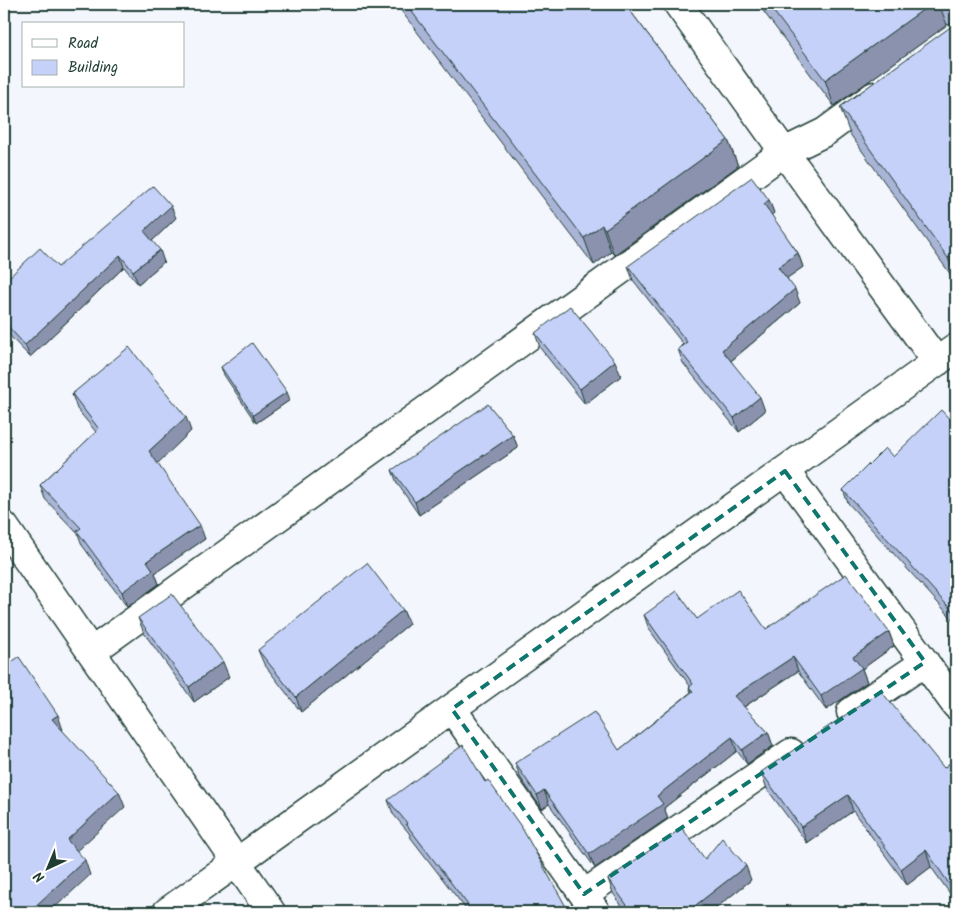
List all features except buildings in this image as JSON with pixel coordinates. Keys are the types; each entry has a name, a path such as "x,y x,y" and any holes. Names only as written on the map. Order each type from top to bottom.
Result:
{"street":[{"path":"167,912 947,355 784,152 678,4"},
{"path":"91,652 784,152 825,132 896,81"},
{"path":"785,471 956,705"},
{"path":"4,526 271,912"},
{"path":"452,709 590,903 819,734 924,662"}],"highlighted area":[{"path":"785,471 925,662 584,894 452,709"}]}
